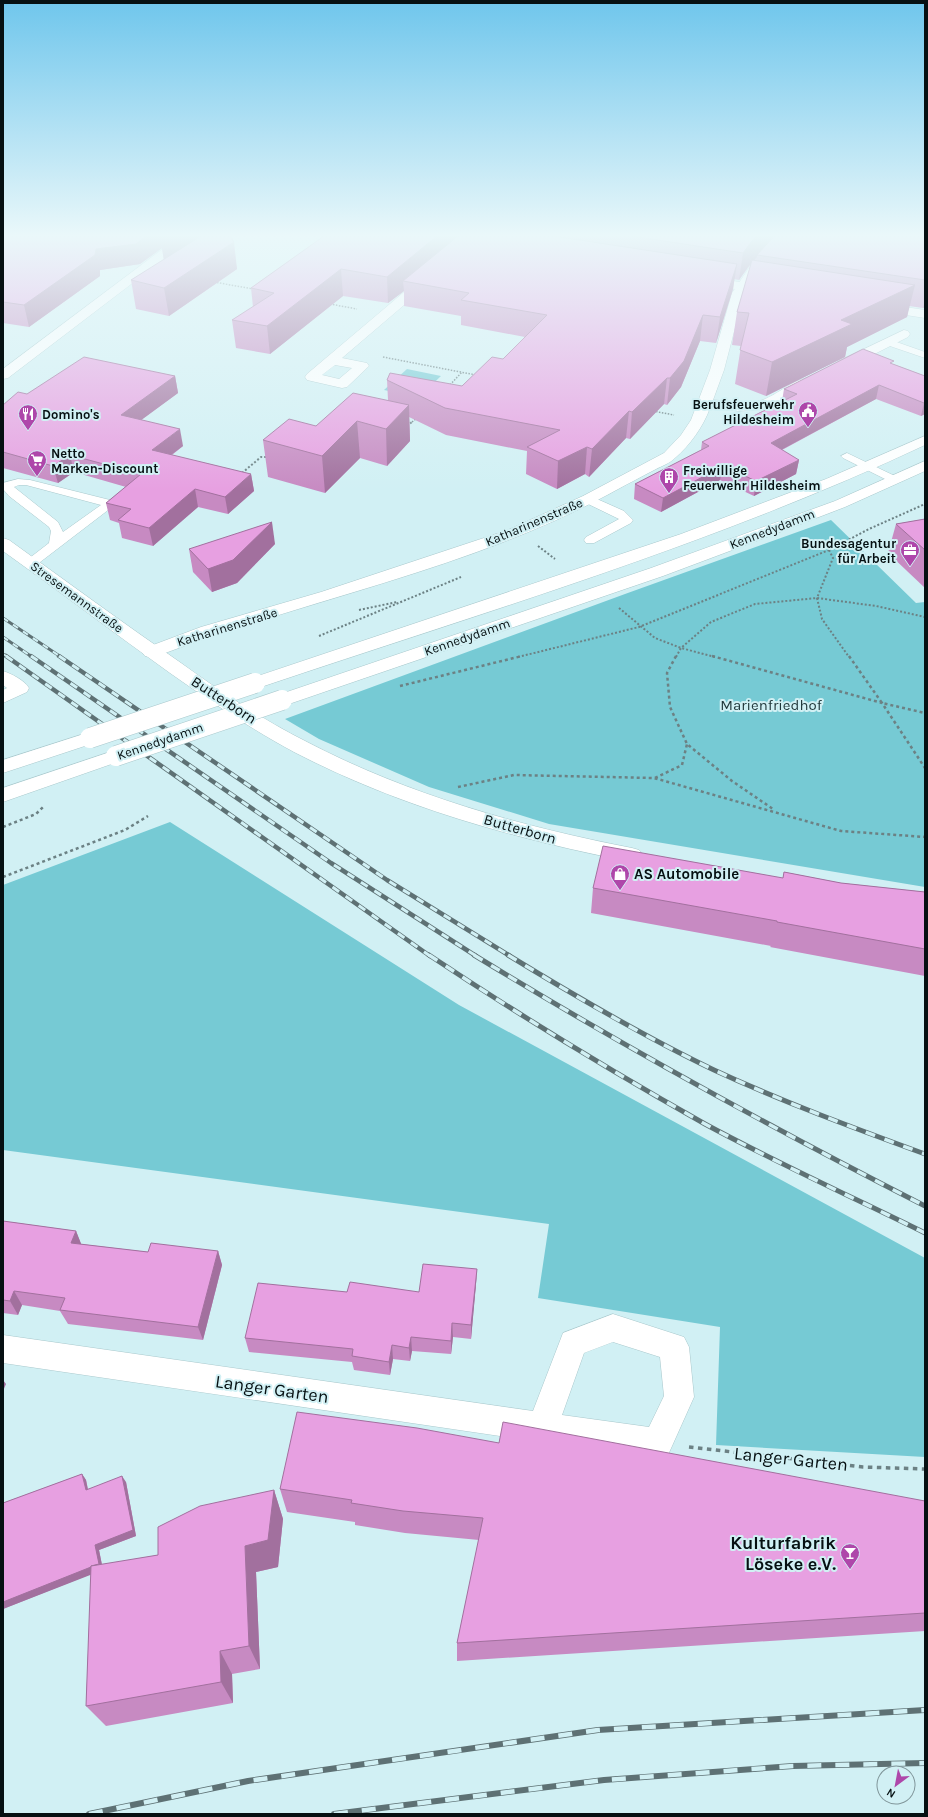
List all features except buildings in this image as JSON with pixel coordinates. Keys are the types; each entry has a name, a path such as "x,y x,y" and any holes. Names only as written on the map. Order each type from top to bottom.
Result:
{"street":[{"path":"3,375 74,321"},
{"path":"332,360 378,321"},
{"name":"Katharinenstraße","path":"151,652 207,631 327,596 514,533 588,499 669,456 686,438 698,420 706,403 732,321"},
{"path":"832,370 904,334"},
{"path":"706,403 739,407 763,405 818,377"},
{"name":"Kennedydamm","path":"3,767 704,532 869,467 925,440"},
{"name":"Kennedydamm","path":"3,795 657,572 840,504 925,465"},
{"name":"Stresemannstraße","path":"3,543 151,652"},
{"name":"Butterborn","path":"151,652 231,705 299,746 371,780 506,827 548,838 649,858"},
{"path":"3,677 20,688 3,697"},
{"path":"542,1428 573,1343 613,1328 674,1347 679,1397 657,1444"},
{"name":"Langer Garten","path":"3,1349 657,1444"}],"lane":[{"path":"888,342 925,355"},
{"path":"847,456 893,479"},
{"path":"31,563 110,504 26,482 18,482 7,486 13,493 54,525 57,530 55,544"},
{"path":"588,499 620,514 627,520 590,540"}],"path":[{"path":"345,349 477,376"},
{"path":"446,389 462,372"},
{"path":"653,411 698,420"},
{"path":"403,429 419,416"},
{"path":"241,474 261,457 269,456"},
{"path":"396,686 427,680 639,627 829,550 869,529 925,504"},
{"path":"829,550 833,558 816,598 822,619 882,703 925,768"},
{"path":"317,636 463,576"},
{"path":"775,811 732,781 687,744 670,707 667,673 681,648 711,622 755,604 816,598 876,606 925,617"},
{"path":"618,608 639,627 655,638 681,648 882,703 925,713"},
{"path":"654,778 682,764 687,744"},
{"path":"431,802 461,786 514,775 654,778 775,811 841,831 925,837"},
{"path":"3,827 36,814 46,804"},
{"path":"3,877 125,830 148,816"},
{"name":"Langer Garten","path":"657,1444 863,1467 925,1469"}],"green space":[{"path":"407,369 441,376 419,397 384,390"},
{"name":"Marienfriedhof","path":"831,520 916,603 925,602 925,887 549,824 429,787 319,739 285,719 625,594"},
{"path":"170,822 459,1005 925,1258 925,1457 716,1445 720,1327 538,1298 549,1224 3,1150 3,885"}],"railway":[{"path":"3,618 61,657"},
{"path":"3,637 32,657"},
{"path":"3,654 8,657"},
{"path":"6,656 430,956"},
{"path":"31,656 331,863 476,956"},
{"path":"59,656 387,880 510,956"},
{"path":"429,955 566,1042 705,1124 787,1166 925,1233"},
{"path":"474,955 697,1085 811,1147 925,1206"},
{"path":"508,955 610,1015 714,1070 792,1104 925,1154"},
{"path":"89,1814 248,1781 598,1730 925,1710"},
{"path":"334,1814 604,1780 793,1766 925,1763"}],"place":[{"name":"Berufsfeuerwehr Hildesheim","path":"808,428"},
{"name":"Domino's","path":"28,431"},
{"name":"Netto Marken-Discount","path":"37,477"},
{"name":"Freiwillige Feuerwehr Hildesheim","path":"669,494"},
{"name":"Bundesagentur für Arbeit","path":"910,567"},
{"name":"AS Automobile","path":"620,891"},
{"name":"Kulturfabrik Löseke e.V.","path":"850,1570"}]}
